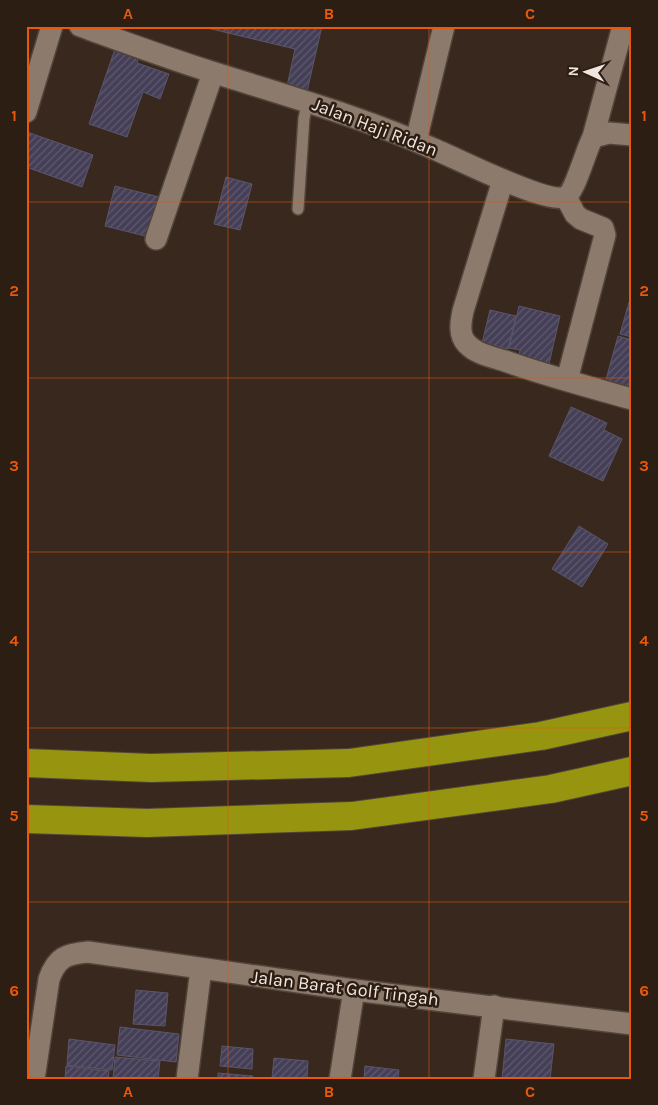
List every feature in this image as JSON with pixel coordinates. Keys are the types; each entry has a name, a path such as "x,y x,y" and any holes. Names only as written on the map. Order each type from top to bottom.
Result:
{"highway":[{"path":"26,763 152,768 349,763 541,736 632,716"},
{"path":"26,819 148,823 352,816 551,790 632,771"}],"street":[{"path":"26,112 52,26"},
{"name":"Jalan Haji Ridan","path":"80,26 213,73 386,128 544,196 557,199 566,197"},
{"path":"416,141 444,26"},
{"path":"567,380 605,235 603,228 582,220 575,214 566,197 573,190 593,136 623,26"},
{"path":"156,239 213,73"},
{"path":"593,136 609,132 632,135"},
{"path":"504,180 463,310 460,324 461,335 466,343 476,351 531,370 632,399"},
{"name":"Jalan Barat Golf Tingah","path":"34,1079 49,979 53,968 60,960 70,954 88,952 354,990 632,1024"},
{"path":"187,1079 201,969"},
{"path":"340,1079 354,990"},
{"path":"484,1079 494,1006"}],"lane":[{"path":"298,209 304,118 308,102"}],"building":[{"path":"199,26 322,26 306,96 286,91 295,49"},
{"path":"115,49 139,57 137,63 169,74 160,99 143,92 127,137 89,124"},
{"path":"27,132 93,155 82,187 26,167"},
{"path":"226,177 252,184 240,230 214,224"},
{"path":"115,186 159,197 149,237 105,226"},
{"path":"629,302 632,303 632,337 620,334"},
{"path":"519,306 560,316 549,364 519,356 520,350 509,348"},
{"path":"490,310 516,316 508,349 482,343"},
{"path":"618,336 632,340 632,391 605,383"},
{"path":"571,407 607,423 604,430 622,439 603,481 549,456"},
{"path":"579,526 608,544 582,587 552,569"},
{"path":"136,990 168,993 165,1026 133,1024"},
{"path":"120,1027 179,1034 176,1062 117,1055"},
{"path":"69,1039 115,1045 112,1070 67,1065"},
{"path":"506,1039 554,1044 550,1079 502,1079"},
{"path":"222,1046 253,1049 252,1069 220,1066"},
{"path":"115,1057 160,1061 158,1079 113,1079"},
{"path":"274,1058 308,1061 307,1079 272,1078"},
{"path":"66,1066 109,1071 108,1079 65,1079"},
{"path":"365,1066 399,1070 398,1079 364,1079"},
{"path":"218,1073 253,1076 252,1079 218,1079"}]}
